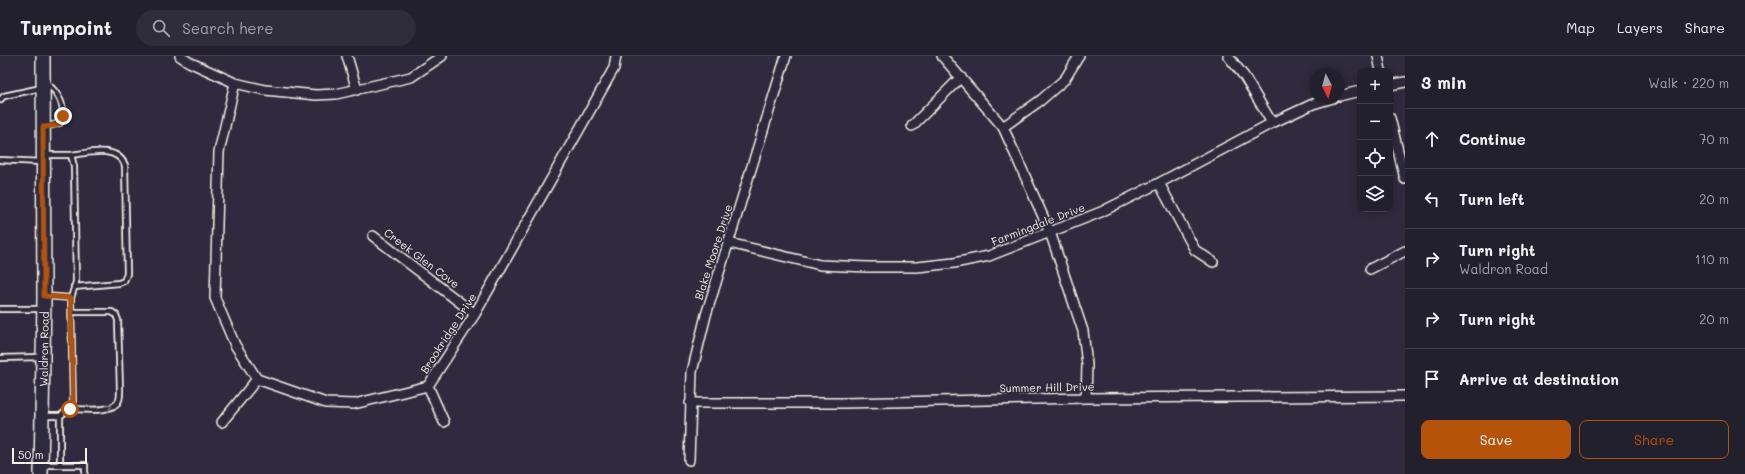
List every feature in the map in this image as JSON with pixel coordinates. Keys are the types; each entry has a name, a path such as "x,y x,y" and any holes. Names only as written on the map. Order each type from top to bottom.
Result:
{"main road":[{"name":"Waldron Road","path":"41,470 44,302 43,56"}],"street":[{"path":"180,56 189,62 236,83 265,90 316,95 336,94 411,77 442,56"},
{"path":"347,56 357,90"},
{"name":"Brookridge Drive","path":"257,379 326,403 354,404 428,386 476,314 614,68 616,56"},
{"name":"Blake Moore Drive","path":"689,460 692,372 706,315 786,56"},
{"path":"942,56 1003,127 1050,232 1083,331 1087,365 1086,398"},
{"path":"1003,127 1041,100 1065,79 1079,56"},
{"path":"1228,56 1244,76 1272,123"},
{"path":"1378,56 1380,68"},
{"path":"912,126 961,77"},
{"path":"1393,84 1405,82"},
{"path":"222,422 257,379 235,345 215,298 219,152 236,83"},
{"path":"1345,95 1357,92"},
{"name":"Farmingdale Drive","path":"729,243 820,265 917,267 954,263 989,256 1101,212 1272,123 1313,104"},
{"path":"1393,130 1405,179"},
{"path":"1159,183 1195,250 1213,262"},
{"name":"Creek Glen Cove","path":"373,236 476,314"},
{"path":"1370,269 1405,251"},
{"path":"428,386 444,422"},
{"name":"Summer Hill Drive","path":"690,403 843,403 1086,398 1405,396"}],"lane":[{"path":"0,100 4,96 43,84 54,89 62,104 63,113 60,123 57,125 43,127"},
{"path":"0,160 71,156 103,152 115,153 121,158 125,173 126,274 124,282 119,284 74,287"},
{"path":"42,416 60,416 73,406 71,298 76,282 74,166 71,156"},
{"path":"0,309 71,298"},
{"path":"70,409 103,410 111,408 119,400 120,390 118,320 116,315 112,312 72,312"},
{"path":"0,358 43,357"},
{"path":"60,416 60,465"},
{"path":"41,470 60,465 85,465 85,474"}],"route":[{"path":"63,116 60,123 57,125 43,127 44,296 71,298 73,406 70,409"}]}
